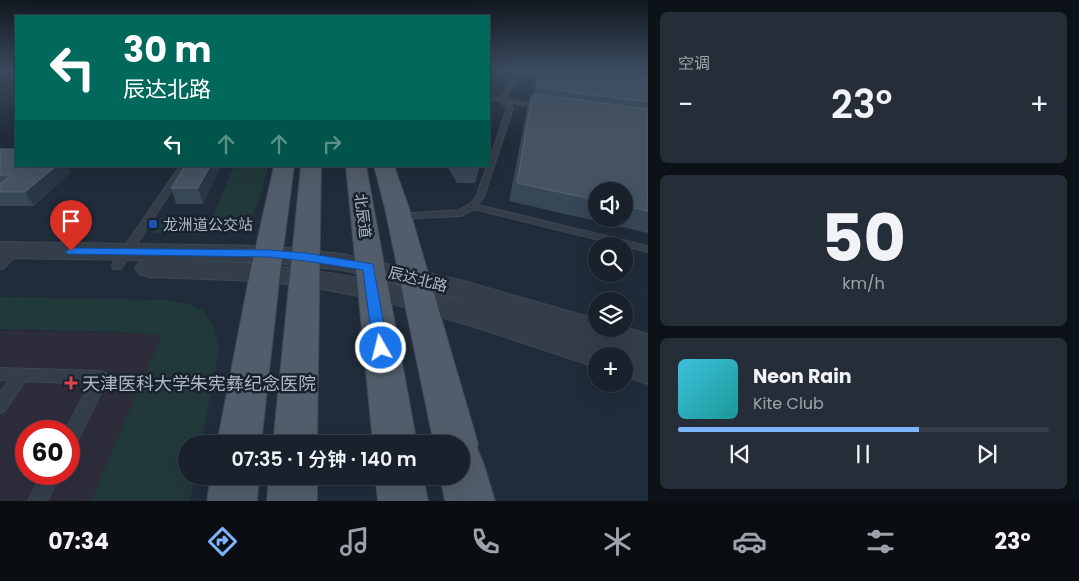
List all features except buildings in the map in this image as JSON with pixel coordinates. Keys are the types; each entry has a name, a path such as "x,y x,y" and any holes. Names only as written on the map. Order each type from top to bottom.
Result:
{"main road":[{"path":"240,435 284,167"},
{"path":"295,435 311,167"},
{"name":"北辰道","path":"356,167 370,278 394,435"},
{"path":"384,167 418,290 454,435"},
{"path":"232,501 234,485"},
{"path":"292,501 293,485"},
{"path":"400,485 403,501"},
{"path":"466,485 470,501"}],"street":[{"name":"辰达北路","path":"3,259 122,259 267,263 304,267 370,278 648,347"},
{"name":"辰达北路","path":"418,290 588,350"},
{"path":"633,365 648,369"}],"lane":[{"path":"503,100 507,92"},
{"path":"490,98 551,108"},
{"path":"399,217 461,213 473,206 480,197 510,108 503,100"},
{"path":"122,259 183,167"},
{"path":"473,206 648,249"},
{"path":"0,374 102,378 80,420"},
{"path":"0,406 22,374"},
{"path":"36,501 45,485"}],"shaded area":[{"name":"天津医科大学朱宪彝纪念医院","path":"0,330 162,334 93,501 0,501"}],"green space":[{"path":"234,167 268,167 254,211 245,221 234,228 207,234 152,233 161,217 212,218"},
{"path":"0,297 167,300 188,304 204,311 214,328 219,350 203,435 178,435 178,485 193,485 190,501 91,501 162,335 124,332 0,329"}],"place":[{"name":"龙洲道公交站","path":"153,224"},
{"name":"天津医科大学朱宪彝纪念医院","path":"71,383"}],"route":[{"path":"71,251 232,252 306,257 369,267 381,348"}]}
